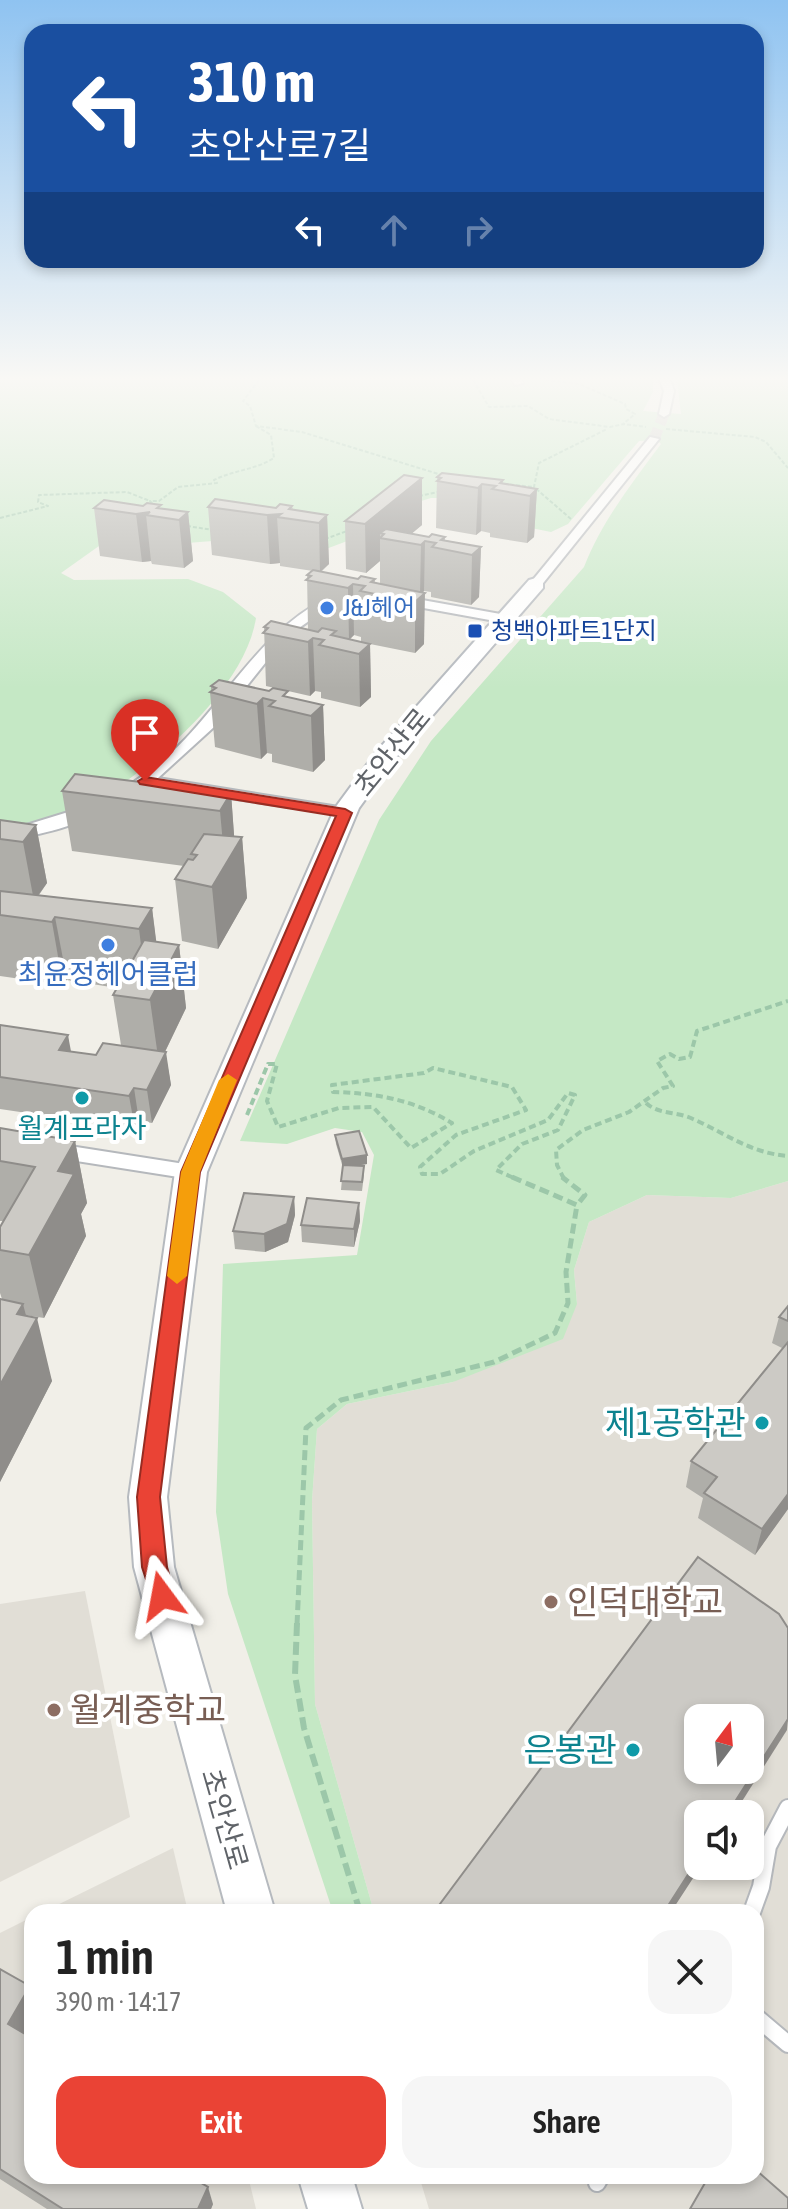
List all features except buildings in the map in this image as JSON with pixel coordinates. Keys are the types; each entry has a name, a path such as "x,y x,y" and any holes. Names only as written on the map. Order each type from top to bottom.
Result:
{"street":[{"name":"초안산로","path":"249,1904 154,1567 148,1497 191,1172 345,813 385,756 536,584 614,483"},
{"path":"380,596 506,619"},
{"path":"0,838 74,818 145,781 184,750 218,712 273,639 308,610 349,597"},
{"path":"145,781 345,813"},
{"path":"0,1142 191,1172"},
{"path":"327,2184 335,2209"}],"lane":[{"path":"755,1904 768,1846 788,1808"},
{"path":"764,2024 788,2044"}],"path":[{"path":"0,518 48,506 38,502 39,495 127,492 150,501 159,501 163,494 185,484 202,486 217,483"},
{"path":"535,483 539,495 573,520"},
{"path":"493,484 534,487"},
{"path":"415,497 449,490"},
{"path":"150,501 158,515"},
{"path":"187,526 215,531"},
{"path":"316,540 353,528"},
{"path":"358,1904 304,1728 295,1675 306,1428 341,1400 494,1362 555,1333 568,1303 566,1272 577,1205 585,1195 565,1183 554,1162 556,1150 583,1130 646,1103 663,1088 673,1086 657,1061 670,1054 679,1059 690,1057 697,1031 788,1001"},
{"path":"247,1115 268,1064 277,1064 267,1101 278,1127 339,1108 373,1107 411,1148 452,1123 431,1109 404,1098 333,1092 332,1085 424,1073 433,1068 512,1087 526,1110 456,1135 420,1167 422,1174 440,1174 474,1151 548,1120 568,1093 575,1095 558,1130 522,1144 496,1170 577,1205"},
{"path":"646,1103 655,1111 671,1109 688,1114 754,1152 788,1156"}],"shaded area":[{"name":"인덕대학교","path":"788,1181 788,2209 429,2209 421,2184 764,2184 764,1904 372,1904 315,1704 312,1501 317,1429 347,1404 453,1382 577,1304 574,1270 589,1222 647,1195 731,1198"},
{"name":"월계중학교","path":"85,1591 130,1817 0,1882 0,1604"},
{"path":"173,1848 186,1904 59,1904"},
{"path":"24,1921 24,2184 250,2184 256,2209 0,2209 0,1933"}],"green space":[{"path":"0,483 603,483 568,524 551,532 521,526 455,498 431,498 402,507 379,529 326,549 225,540 162,545 106,541 61,573 74,580 188,579 223,592 256,618 248,645 234,673 214,700 191,726 138,772 78,811 0,833"},
{"path":"633,483 788,483 788,1181 731,1198 647,1195 589,1222 574,1270 577,1304 563,1339 453,1382 347,1404 317,1429 312,1501 315,1704 372,1904 330,1904 228,1594 216,1512 223,1264 357,1255 374,1155 362,1132 335,1128 287,1144 240,1141 379,820 431,741 584,567 609,518"}],"slow traffic":[{"path":"177,1276 191,1172 228,1080"}],"place":[{"name":"J&J헤어","path":"327,608"},
{"name":"청백아파트1단지","path":"475,631"},
{"name":"최윤정헤어클럽","path":"108,945"},
{"name":"월계프라자","path":"82,1098"},
{"name":"제1공학관","path":"762,1423"},
{"name":"인덕대학교","path":"551,1602"},
{"name":"월계중학교","path":"54,1710"},
{"name":"은봉관","path":"633,1750"}],"route":[{"path":"145,781 345,813 301,920 213,1114 191,1172 148,1497 154,1567 162,1596"}]}
